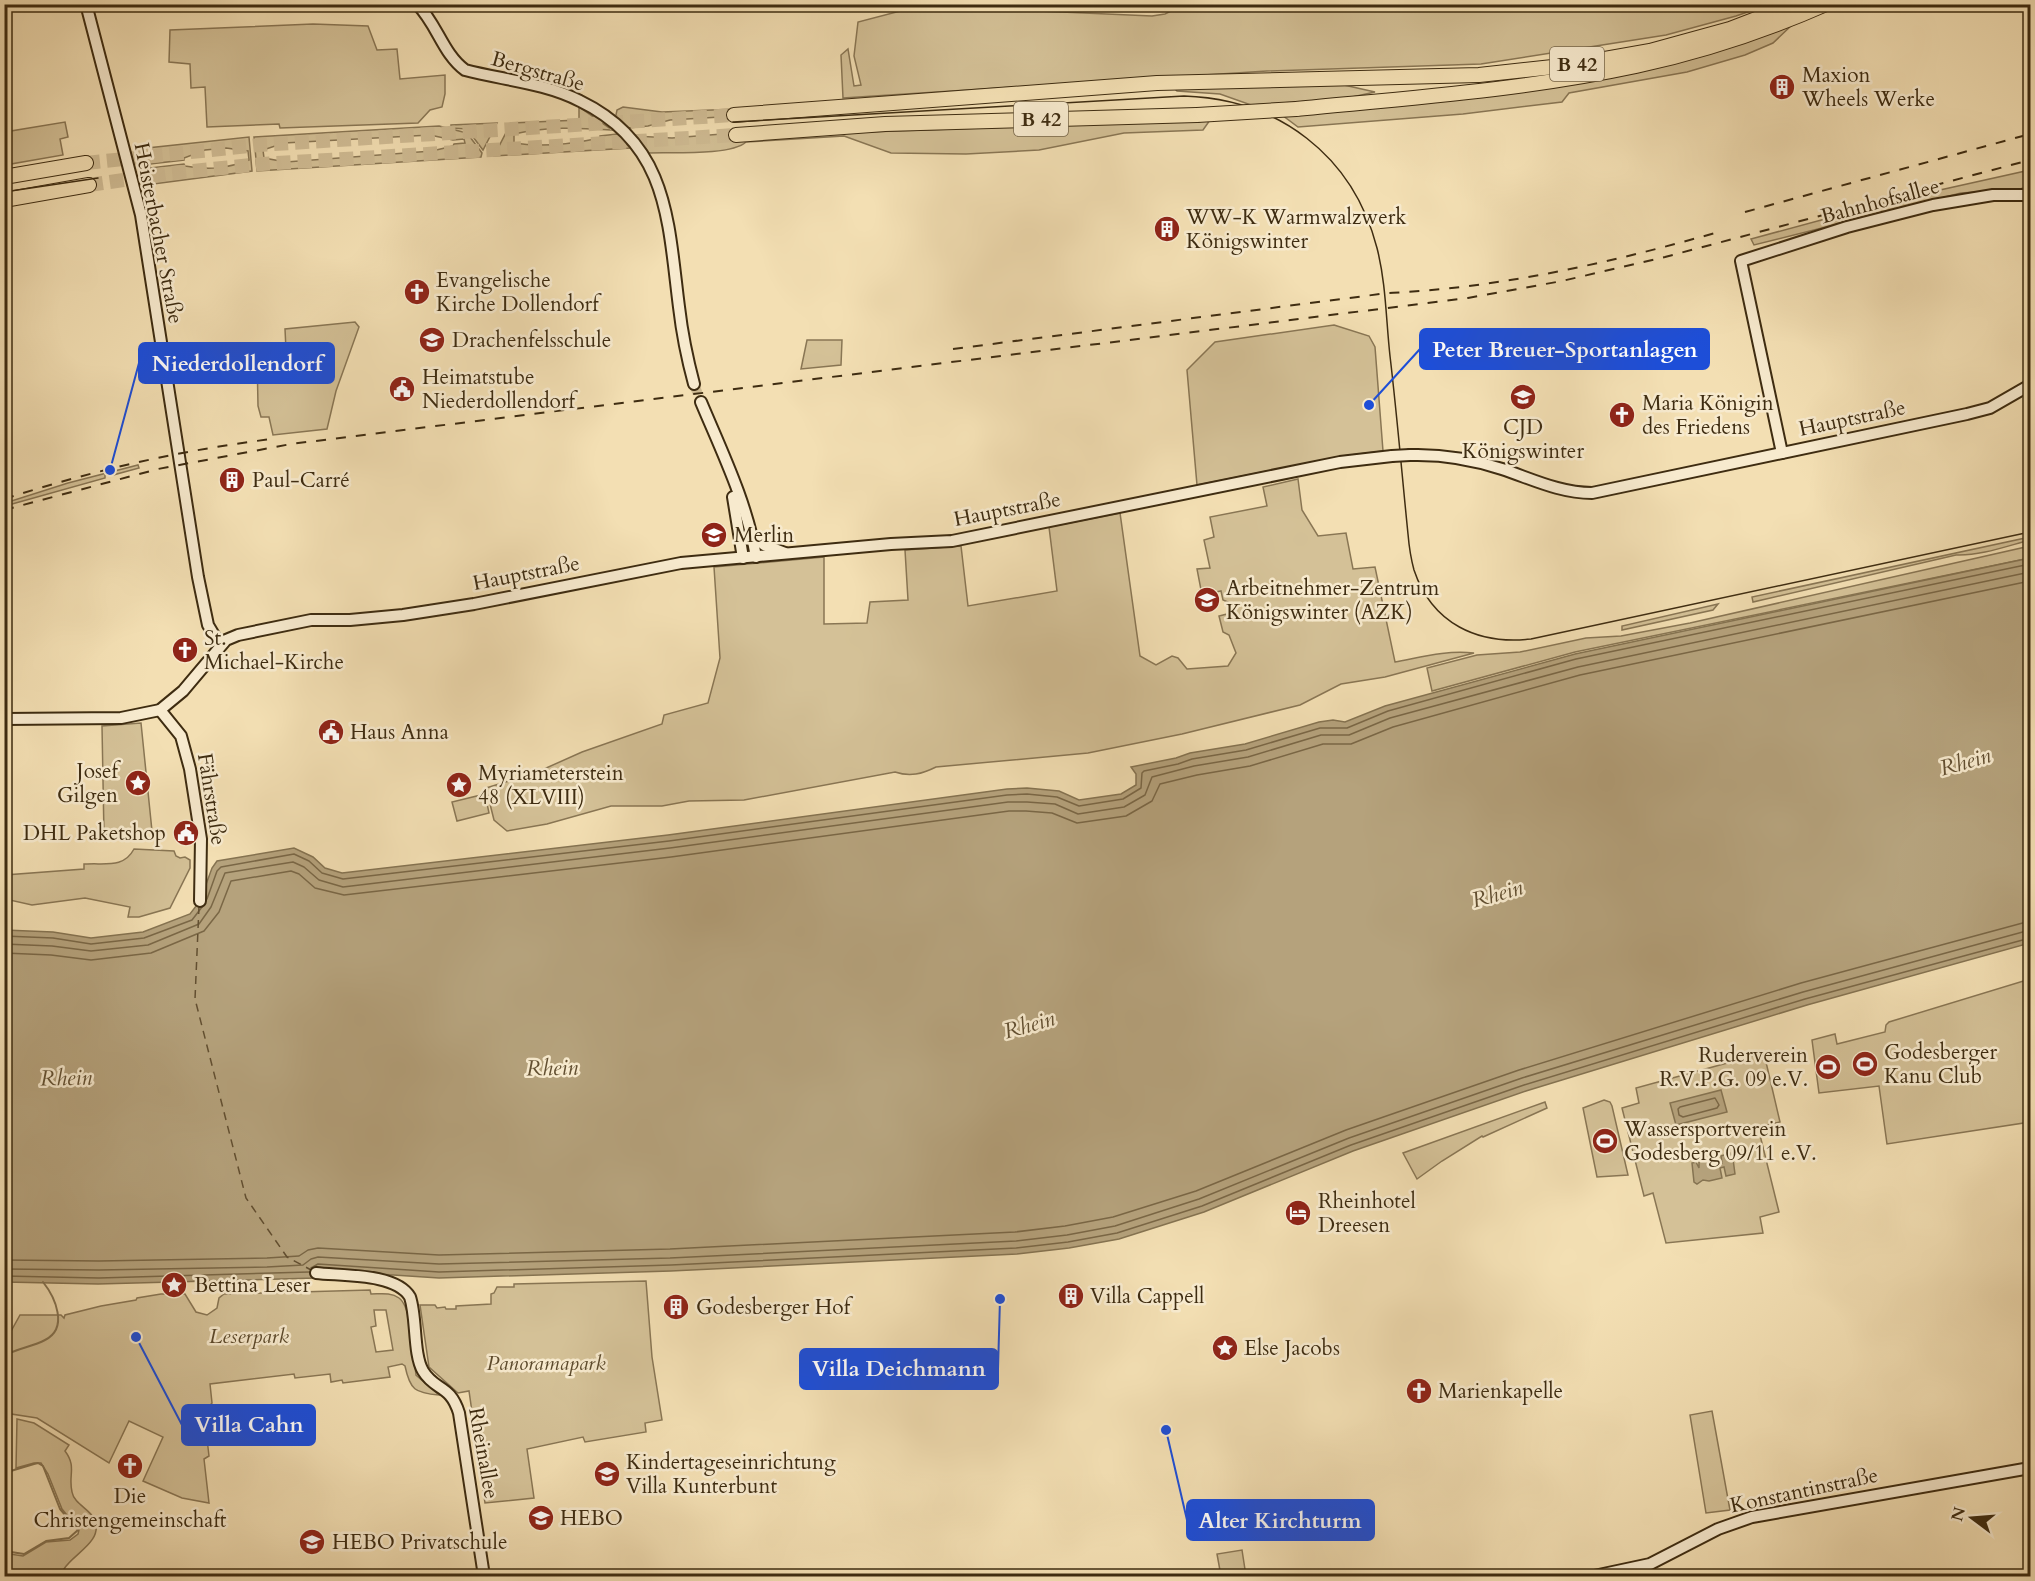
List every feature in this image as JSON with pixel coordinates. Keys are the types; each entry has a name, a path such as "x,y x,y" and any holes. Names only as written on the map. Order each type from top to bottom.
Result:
{"highway":[{"name":"B 42","path":"734,116 1156,83 1479,75 1598,61 1650,51 1702,38 1795,4"},
{"name":"B 42","path":"736,135 885,124 1197,115 1296,109 1442,94 1607,72 1667,59 1726,42 1826,4"},
{"path":"4,177 86,163"},
{"path":"4,200 89,185"}],"street":[{"name":"Heisterbacher Straße","path":"86,4 141,215 198,577 207,625 220,645"},
{"name":"Bergstraße","path":"417,4 431,20 457,64 465,70 560,93 578,100 600,112 628,138 655,176 660,188 671,232 682,332 694,384"},
{"name":"Bahnhofsallee","path":"1782,453 1741,261 1847,227 1934,205 1994,195 2031,195"},
{"name":"Hauptstraße","path":"4,718 121,718 160,710 183,691 226,640 238,635 311,620 350,620 403,615 474,604 655,567 891,544 952,541 1340,462 1392,456 1436,455 1470,460 1567,491 1596,492 1990,408 2031,385"},
{"path":"701,402 752,534 756,557"},
{"path":"729,470 743,558"},
{"path":"752,534 764,545 788,554"},
{"name":"Fährstraße","path":"160,710 181,736 190,769 201,839 200,901"},
{"name":"Rheinallee","path":"316,1273 372,1278 398,1285 405,1290 411,1301 423,1370 432,1381 450,1393 459,1413 484,1576"},
{"name":"Konstantinstraße","path":"1594,1576 1650,1564 1718,1529 1752,1517 2031,1468"}],"green space":[{"path":"1185,4 1768,5 1666,35 1481,64 1267,71 843,98 841,55 848,49 854,86 861,85 854,56 858,22 904,10 952,7 1152,16 1165,14"},
{"path":"1023,5 1173,5 1151,10"},
{"path":"313,24 368,26 377,50 397,49 400,79 445,75 442,107 430,110 418,123 280,128 279,124 207,127 205,87 191,88 190,64 169,62 170,30"},
{"path":"1793,24 1773,43 1745,55 1687,72 1569,93 1562,102 1463,114 1298,127 1282,115 1477,97 1605,77 1668,64 1731,46"},
{"path":"1335,83 1375,92 1343,99 1251,105 1220,94 1175,89"},
{"path":"579,107 612,130 575,128 539,130 514,134 514,143 557,145 617,134 630,148 494,156 511,123 579,120"},
{"path":"623,107 662,112 737,109 720,117 670,120 628,128 616,115 617,110"},
{"path":"1210,120 1203,130 1124,133 1039,150 966,154 891,153 844,136 746,142 714,151 648,153 635,136 672,138 722,134 737,140 838,133"},
{"path":"65,122 68,137 60,139 63,155 5,165 5,132"},
{"path":"497,123 483,150 467,129 451,128 451,125"},
{"path":"439,126 467,133 482,153 481,157 257,171 254,137","holes":["430,135 453,140 464,139 465,143 432,151 286,162 264,158 263,150 284,143"]},
{"path":"249,137 252,171 146,185 142,166 139,166 136,154 138,154 138,149","holes":["226,148 248,151 249,160 225,167 201,168 184,164 150,168 150,164 184,160 184,158 205,150"]},
{"path":"2030,170 2030,186 2020,189 1961,193 1754,245 1751,239 1895,200"},
{"path":"355,322 359,327 336,391 327,429 273,435 269,417 261,417 258,406 257,355 286,350 285,329"},
{"path":"1334,325 1369,336 1375,347 1383,451 1343,456 1197,485 1187,370 1215,342"},
{"path":"807,340 842,340 841,365 801,369"},
{"path":"138,465 139,468 113,475 112,473 105,475 105,478 5,506 5,503 68,483"},
{"path":"1298,479 1302,510 1318,536 1346,533 1353,569 1375,567 1395,662 1444,653 1474,653 1385,677 1341,684 1300,705 1182,734 1088,753 936,767 916,774 895,772 744,800 689,801 662,806 611,806 547,824 507,831 494,820 486,788 535,773 582,752 662,724 664,715 708,703 720,658 714,567 824,557 824,624 867,623 870,602 908,600 905,550 961,546 968,606 1057,591 1049,527 1120,513 1140,656 1156,665 1172,656 1178,658 1187,669 1228,666 1236,653 1229,635 1223,632 1219,616 1230,611 1228,602 1223,600 1221,591 1202,595 1197,569 1210,568 1204,540 1214,537 1210,517 1267,506 1263,487"},
{"path":"2030,537 2030,540 1993,550 1956,555 1753,602 1752,597"},
{"path":"2030,546 2030,558 1575,652 1432,691 1427,668 1477,655 1520,652 1586,638 1621,636 1690,623"},
{"path":"1718,604 1713,610 1622,630 1622,626"},
{"path":"141,723 152,831 104,835 102,726"},
{"path":"485,794 489,813 457,821 452,802"},
{"path":"134,849 174,851 176,856 190,860 190,868 170,908 139,917 128,917 130,907 85,898 32,905 5,899 5,875 84,869 84,864 120,862"},
{"path":"2030,979 2030,1122 1887,1144 1879,1086 1819,1093 1812,1040 1835,1034 1837,1044 1885,1032 1889,1022"},
{"path":"1760,1054 1762,1060 1766,1062 1780,1122 1758,1127 1779,1212 1760,1217 1763,1233 1666,1243 1653,1193 1644,1196 1622,1108 1639,1103 1636,1088"},
{"name":"Wassersportverein Godesberg 09/11 e.V.","path":"1604,1100 1610,1102 1612,1106 1628,1175 1597,1177 1583,1108"},
{"path":"1545,1102 1547,1108 1482,1136 1417,1179 1403,1153"},
{"name":"Panoramapark","path":"646,1281 652,1357 662,1420 645,1423 646,1432 585,1442 583,1437 527,1449 534,1498 485,1503 469,1391 458,1393 429,1367 420,1305 456,1309 456,1306 491,1304 491,1294 497,1287 514,1287 514,1284"},
{"name":"Leserpark","path":"370,1290 371,1294 396,1296 403,1303 410,1322 416,1375 439,1395 415,1389 402,1364 388,1367 390,1377 343,1383 342,1380 331,1382 330,1374 295,1378 294,1374 210,1384 212,1403 204,1413 209,1456 204,1459 209,1503 182,1498 143,1481 163,1437 129,1421 109,1463 37,1418 5,1413 4,1344 20,1315 61,1315 64,1318 65,1315 137,1298 161,1294 185,1294 196,1312 207,1315 217,1308 219,1298 224,1294","holes":["374,1310 386,1310 393,1350 376,1352 371,1327 376,1326"]},
{"path":"1712,1411 1730,1510 1706,1513 1690,1415"},
{"path":"17,1419 34,1423 69,1445 65,1451 71,1462 73,1496 95,1520 95,1535 86,1547 68,1563 64,1569 66,1576 11,1576 8,1563 10,1554 23,1556 46,1542 70,1540 78,1534 79,1530 62,1509 41,1463 16,1468"},
{"path":"1242,1550 1246,1576 1221,1576 1217,1554"}],"water":[{"name":"Rhein","path":"2030,558 2030,943 1807,1005 1526,1091 1353,1151 1204,1212 1119,1239 1069,1248 1017,1254 671,1271 439,1278 317,1270 316,1278 98,1284 5,1282 5,930 53,932 91,938 143,932 190,914 200,901 212,868 217,861 294,848 313,857 325,868 342,873 668,835 1007,789 1059,791 1079,800 1121,794 1136,785 1136,774 1131,767 1190,753 1245,744 1319,722 1333,720 1345,722 1385,706 1575,654"},
{"path":"1721,1090 1727,1112 1676,1125 1670,1103"},
{"path":"1730,1153 1735,1174 1726,1176 1724,1167 1720,1168 1722,1178 1703,1180 1697,1184 1694,1182 1692,1163 1696,1162 1699,1168 1699,1161 1716,1157 1718,1163 1722,1163 1721,1156"}],"waterway":[{"path":"2027,173 2029,186"},
{"path":"4,1356 45,1340 56,1328 58,1312 43,1282"},
{"path":"4,1473 38,1463 43,1466 60,1509 78,1530 69,1538 46,1541 24,1554 11,1552 7,1563 10,1576"}],"ferry route":[{"path":"199,906 195,999 246,1198 287,1257 313,1271"}],"tunnel":[{"path":"86,163 259,145 734,115"},
{"path":"89,185 172,173 262,164 736,135"},
{"path":"694,384 701,402"}],"tram line":[{"path":"733,122 1184,96 1218,100 1250,108 1280,121 1307,138 1330,160 1350,185 1366,215 1377,248 1384,288 1408,539 1414,570 1422,589 1432,604 1459,627 1475,634 1511,640 1531,639 2030,532"},
{"path":"4,192 98,178"}],"railway":[{"path":"1745,212 2030,134"},
{"path":"4,510 158,469 291,444 1468,298 1562,281 1665,257 2030,160"},
{"path":"953,349 1388,293 1512,280 1594,264 1715,233"},
{"path":"4,499 70,479 136,463 204,449 272,439"}],"place":[{"name":"Maxion Wheels Werke","path":"1782,87"},
{"name":"WW-K Warmwalzwerk Königswinter","path":"1167,229"},
{"name":"Evangelische Kirche Dollendorf","path":"417,292"},
{"name":"Drachenfelsschule","path":"432,340"},
{"name":"Heimatstube Niederdollendorf","path":"402,389"},
{"name":"CJD Königswinter","path":"1523,397"},
{"name":"Peter Breuer-Sportanlagen","path":"1369,405"},
{"name":"Maria Königin des Friedens","path":"1622,415"},
{"name":"Niederdollendorf","path":"110,470"},
{"name":"Paul-Carré","path":"232,480"},
{"name":"Merlin","path":"714,535"},
{"name":"Arbeitnehmer-Zentrum Königswinter (AZK)","path":"1207,600"},
{"name":"St. Michael-Kirche","path":"185,650"},
{"name":"Haus Anna","path":"331,732"},
{"name":"Josef Gilgen","path":"138,783"},
{"name":"Myriameterstein 48 (XLVIII)","path":"459,785"},
{"name":"DHL Paketshop","path":"186,833"},
{"name":"Godesberger Kanu Club","path":"1865,1064"},
{"name":"Ruderverein R.V.P.G. 09 e.V.","path":"1828,1067"},
{"name":"Wassersportverein Godesberg 09/11 e.V.","path":"1605,1141"},
{"name":"Rheinhotel Dreesen","path":"1298,1213"},
{"name":"Bettina Leser","path":"174,1285"},
{"name":"Villa Cappell","path":"1071,1296"},
{"name":"Villa Deichmann","path":"1000,1299"},
{"name":"Godesberger Hof","path":"676,1307"},
{"name":"Villa Cahn","path":"136,1337"},
{"name":"Else Jacobs","path":"1225,1348"},
{"name":"Marienkapelle","path":"1419,1391"},
{"name":"Alter Kirchturm","path":"1166,1430"},
{"name":"Die Christengemeinschaft","path":"130,1466"},
{"name":"Kindertageseinrichtung Villa Kunterbunt","path":"607,1474"},
{"name":"HEBO","path":"541,1518"},
{"name":"HEBO Privatschule","path":"312,1542"}]}
